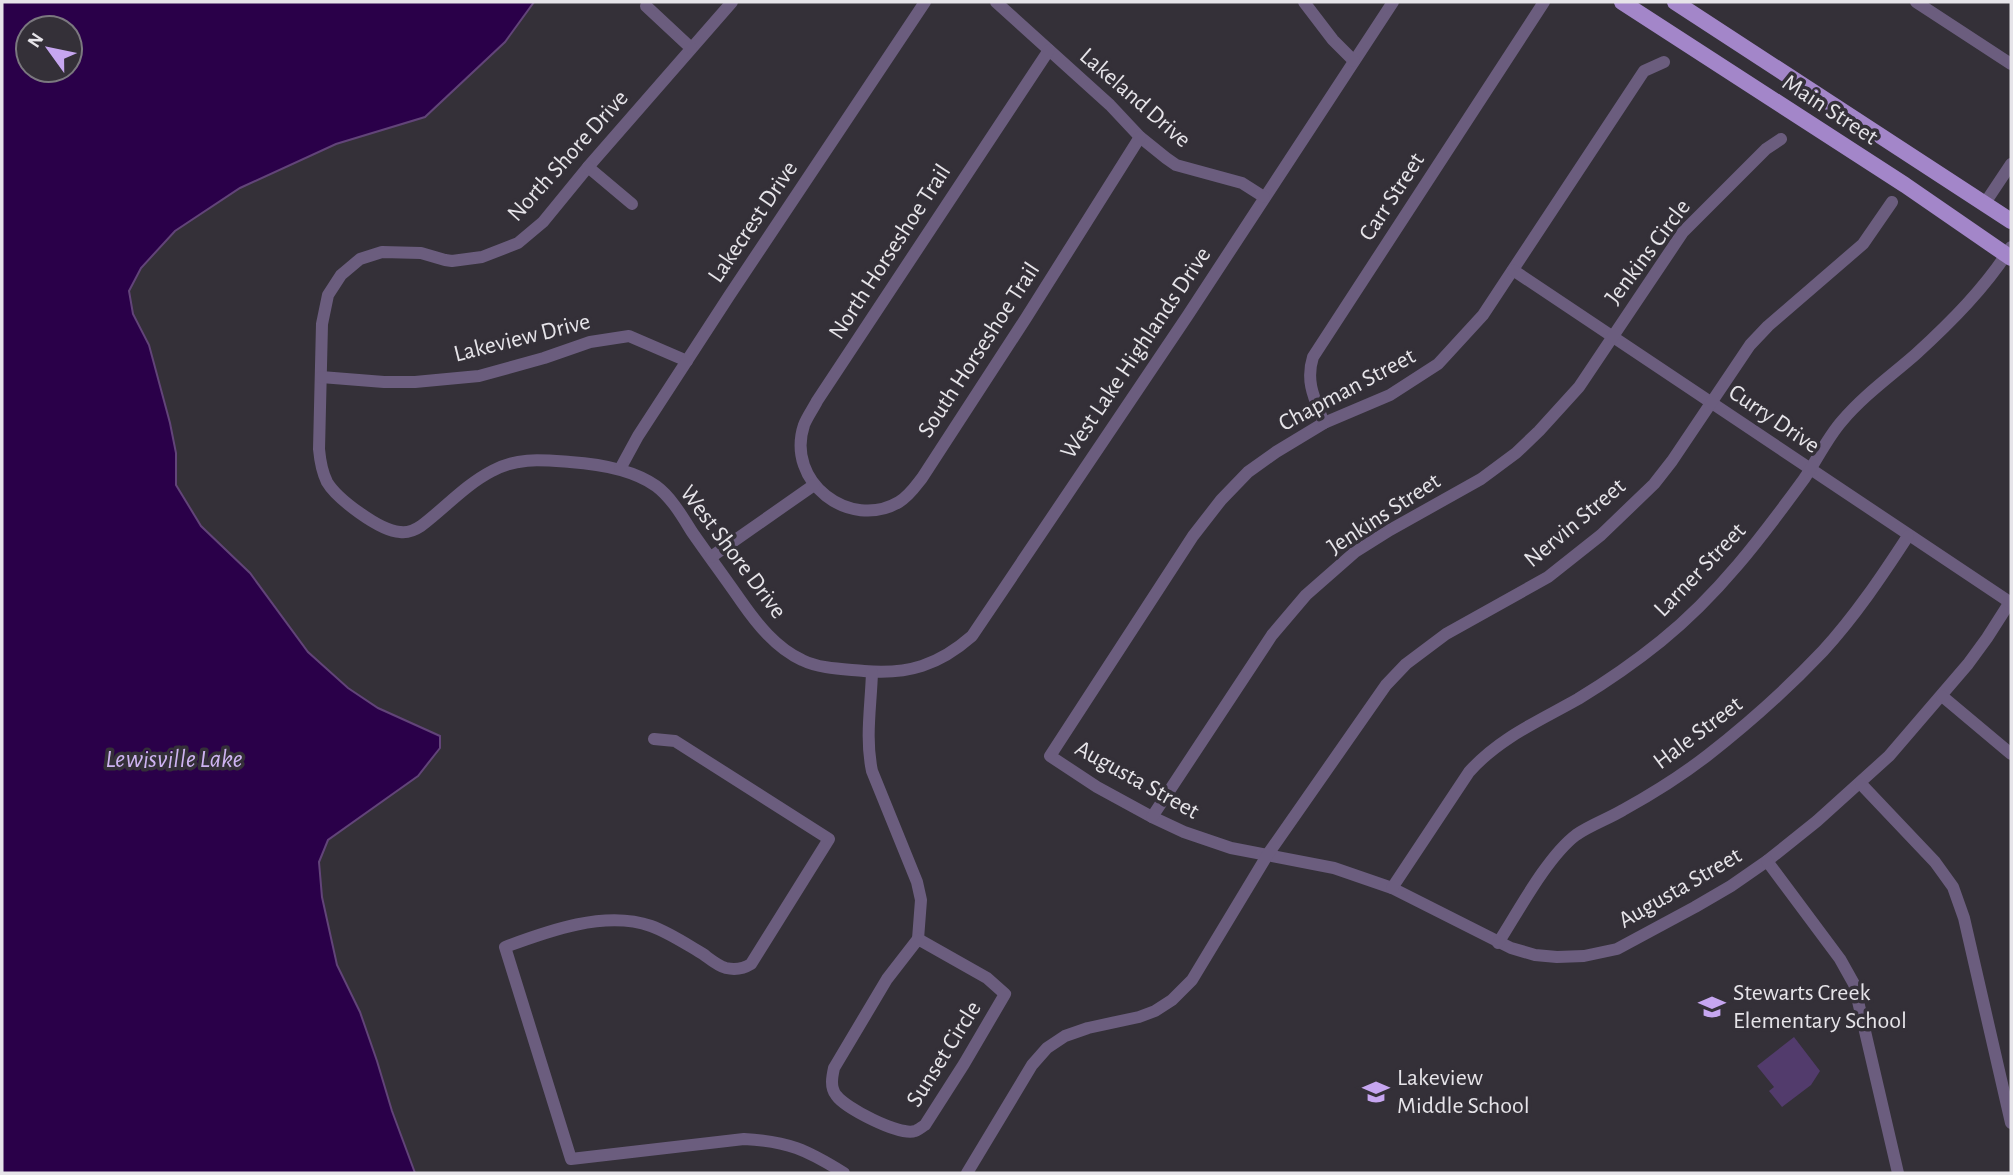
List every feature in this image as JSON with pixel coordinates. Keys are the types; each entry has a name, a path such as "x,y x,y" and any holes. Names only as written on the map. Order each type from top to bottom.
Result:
{"main road":[{"name":"Main Street","path":"1622,2 2010,253"},
{"name":"Main Street","path":"1675,2 2011,221"}],"street":[{"name":"North Shore Drive","path":"320,377 322,324 328,295 341,275 369,255 382,251 421,253 452,261 482,257 518,243 543,222 732,2"},
{"name":"Lakecrest Drive","path":"620,469 638,436 925,2"},
{"name":"Lakeland Drive","path":"996,2 1110,105 1140,136 1176,165 1242,183 1264,197"},
{"path":"1304,2 1333,40 1354,61"},
{"name":"West Lake Highlands Drive","path":"872,672 925,666 941,659 972,636 1393,2"},
{"name":"Carr Street","path":"1324,423 1308,372 1313,357 1544,2"},
{"path":"1916,2 2011,64"},
{"path":"646,6 691,48"},
{"name":"North Horseshoe Trail","path":"814,485 803,465 801,443 804,424 1049,50"},
{"name":"Chapman Street","path":"1050,756 1193,536 1221,500 1248,472 1276,452 1324,423 1390,395 1438,364 1483,315 1644,71 1664,62"},
{"name":"South Horseshoe Trail","path":"814,485 828,497 856,509 880,509 899,502 910,494 1026,318 1140,136"},
{"name":"Jenkins Circle","path":"1612,336 1683,232 1766,149 1781,139"},
{"path":"1985,204 2011,164"},
{"path":"588,167 632,204"},
{"name":"Nervin Street","path":"967,1173 1032,1065 1048,1048 1065,1036 1088,1028 1155,1011 1172,1000 1192,980 1268,854 1392,678 1446,634 1548,577 1601,535 1654,484 1750,345 1768,326 1863,244 1892,202"},
{"name":"Larner Street","path":"1392,888 1469,772 1482,757 1511,734 1578,698 1636,660 1668,635 1739,566 1810,470 1840,423 1866,395 1915,355 1954,318 2010,253"},
{"name":"Curry Drive","path":"1513,270 2011,603"},
{"name":"Lakeview Drive","path":"320,377 415,382 479,376 590,342 629,335 687,361"},
{"name":"Jenkins Street","path":"1152,817 1272,635 1306,595 1355,552 1481,479 1516,453 1579,387 1612,336"},
{"name":"West Shore Drive","path":"320,377 319,449 326,480 365,516 386,528 399,532 421,527 478,479 512,462 536,460 583,463 620,469 659,488 753,618 790,653 806,662 872,672"},
{"path":"710,557 814,485"},
{"name":"Hale Street","path":"1498,943 1561,848 1577,834 1622,811 1679,776 1740,730 1787,688 1824,650 1860,606 1908,536"},
{"name":"Augusta Street","path":"1050,756 1097,787 1184,832 1231,848 1334,868 1392,888 1498,943 1535,955 1584,956 1617,948 1731,886 1767,861 1861,784 1942,696 2011,603"},
{"path":"872,672 867,732 869,755 872,771 917,882 921,900 918,939"},
{"path":"1942,696 2011,754"},
{"path":"654,739 675,741 829,838 751,964 745,968 723,967 675,937 649,925 615,920 589,922 505,947 571,1159 744,1139 771,1140 814,1154 844,1173"},
{"path":"1861,784 1936,862 1953,887 1964,918 2011,1123"},
{"path":"1767,861 1840,959 1854,984 1898,1173"},
{"name":"Sunset Circle","path":"918,939 987,978 1004,994 925,1125 916,1131 905,1131 885,1126 844,1102 835,1094 831,1082 834,1068 887,979 918,939"}],"shaded area":[{"path":"1794,1037 1820,1071 1811,1085 1782,1107 1769,1091 1774,1087 1757,1066"}],"water":[{"name":"Lewisville Lake","path":"2,2 534,2 505,42 425,117 336,144 240,188 175,231 141,268 129,291 133,314 149,345 170,423 176,453 176,485 201,526 250,573 308,652 348,688 378,708 440,736 440,748 418,776 328,840 319,862 322,897 337,965 360,1012 415,1173 2,1173"}],"place":[{"name":"Stewarts Creek Elementary School","path":"1712,1007"},
{"name":"Lakeview Middle School","path":"1376,1092"}]}
